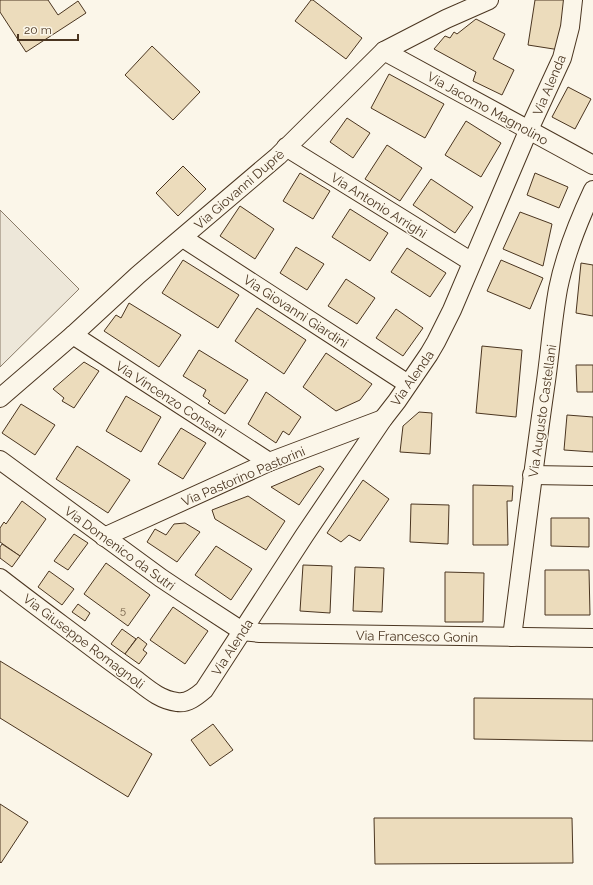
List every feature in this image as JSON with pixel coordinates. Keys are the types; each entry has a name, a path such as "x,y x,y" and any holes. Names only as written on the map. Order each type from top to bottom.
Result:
{"street":[{"name":"Via Giovanni Duprè","path":"0,398 138,275 278,156 384,51 446,19 489,0"},
{"name":"Via Alenda","path":"170,701 179,703 187,702 204,690 304,536 383,419 424,362 436,342 455,303 529,130 562,58 570,27 574,0"},
{"name":"Via Jacomo Magnolino","path":"384,51 593,165"},
{"name":"Via Antonio Arrighi","path":"286,147 472,262"},
{"name":"Via Augusto Castellani","path":"512,637 532,475 560,280 579,219 593,190"},
{"name":"Via Giovanni Giardini","path":"183,238 408,384"},
{"name":"Via Vincenzo Consani","path":"72,335 269,462"},
{"name":"Via Pastorino Pastorini","path":"104,537 269,462 383,419"},
{"name":"Via Domenico da Sutri","path":"0,460 161,578 242,631"},
{"path":"532,475 593,476"},
{"name":"Via Giuseppe Romagnoli","path":"0,578 152,693 160,698 170,701"},
{"name":"Via Francesco Gonin","path":"242,631 260,634 593,638"}],"shaded area":[{"path":"0,210 79,289 0,367"}],"building":[{"path":"0,0 48,0 58,15 78,1 86,13 26,52 0,12"},
{"path":"311,0 362,38 346,59 295,21"},
{"path":"535,0 569,0 560,50 528,45"},
{"path":"476,19 505,34 493,59 514,70 502,95 473,81 476,72 434,49 445,36 450,38 454,32 457,34"},
{"path":"152,46 200,92 173,120 125,75"},
{"path":"389,74 444,104 425,138 371,108"},
{"path":"568,87 591,99 575,129 552,117"},
{"path":"347,118 370,133 353,158 330,142"},
{"path":"466,121 501,143 481,177 445,155"},
{"path":"387,145 422,168 400,201 365,179"},
{"path":"183,166 206,189 178,216 156,193"},
{"path":"300,173 330,191 313,219 283,201"},
{"path":"535,173 568,187 559,208 527,195"},
{"path":"431,179 473,207 455,233 413,205"},
{"path":"240,206 274,229 255,259 220,236"},
{"path":"350,209 388,233 370,261 332,237"},
{"path":"520,212 552,224 543,266 503,249"},
{"path":"296,247 324,264 307,290 280,273"},
{"path":"407,248 446,273 430,297 391,272"},
{"path":"183,260 239,295 218,328 162,293"},
{"path":"501,260 543,278 530,309 487,291"},
{"path":"581,263 593,265 593,316 576,313"},
{"path":"346,279 375,298 357,324 328,306"},
{"path":"129,303 181,335 159,367 104,331 116,315 121,318"},
{"path":"257,308 306,340 284,374 235,341"},
{"path":"396,309 423,328 403,356 376,338"},
{"path":"482,346 522,350 516,417 476,413"},
{"path":"199,350 248,380 225,414 208,403 210,401 203,396 206,390 183,376"},
{"path":"326,353 372,384 360,400 336,411 303,387"},
{"path":"84,362 99,371 74,408 62,401 64,398 53,389"},
{"path":"576,365 593,365 593,392 577,392"},
{"path":"266,392 301,417 289,435 283,431 276,443 248,424"},
{"path":"126,396 161,417 141,452 106,431"},
{"path":"21,404 55,425 35,455 2,433"},
{"path":"419,412 432,413 430,454 400,452 403,426"},
{"path":"567,415 593,417 593,452 564,450"},
{"path":"181,428 206,443 183,479 158,464"},
{"path":"77,446 130,480 108,513 56,479"},
{"path":"320,466 324,469 299,505 271,487"},
{"path":"363,480 389,499 360,541 349,535 341,542 327,533"},
{"path":"473,485 513,486 512,501 507,501 508,545 473,545"},
{"path":"248,496 285,521 266,550 215,519 212,510"},
{"path":"22,501 46,519 20,556 0,542 0,528 4,522 6,524"},
{"path":"411,504 449,505 448,544 410,542"},
{"path":"551,518 589,518 589,547 551,546"},
{"path":"185,523 200,532 177,562 147,542 155,529 166,535 174,524"},
{"path":"74,534 88,543 68,570 54,561"},
{"path":"2,544 20,556 12,567 0,558 0,547"},
{"path":"216,546 252,569 231,600 195,575"},
{"path":"106,563 150,595 128,626 84,594"},
{"path":"303,565 332,566 330,613 300,611"},
{"path":"355,567 384,568 382,612 353,611"},
{"path":"545,570 589,570 590,615 545,615"},
{"path":"49,571 74,589 62,605 38,587"},
{"path":"445,572 484,573 483,622 445,622"},
{"path":"78,604 90,613 85,621 72,612"},
{"path":"173,607 208,631 185,664 150,640"},
{"path":"122,629 136,639 125,654 111,644"},
{"path":"138,637 147,644 143,650 147,653 139,664 125,654"},
{"path":"0,661 152,754 128,797 0,718"},
{"path":"474,698 593,699 593,741 474,739"},
{"path":"213,724 233,750 210,766 191,740"},
{"path":"0,804 28,822 1,863 0,862"},
{"path":"374,818 572,818 573,863 375,864"}]}
